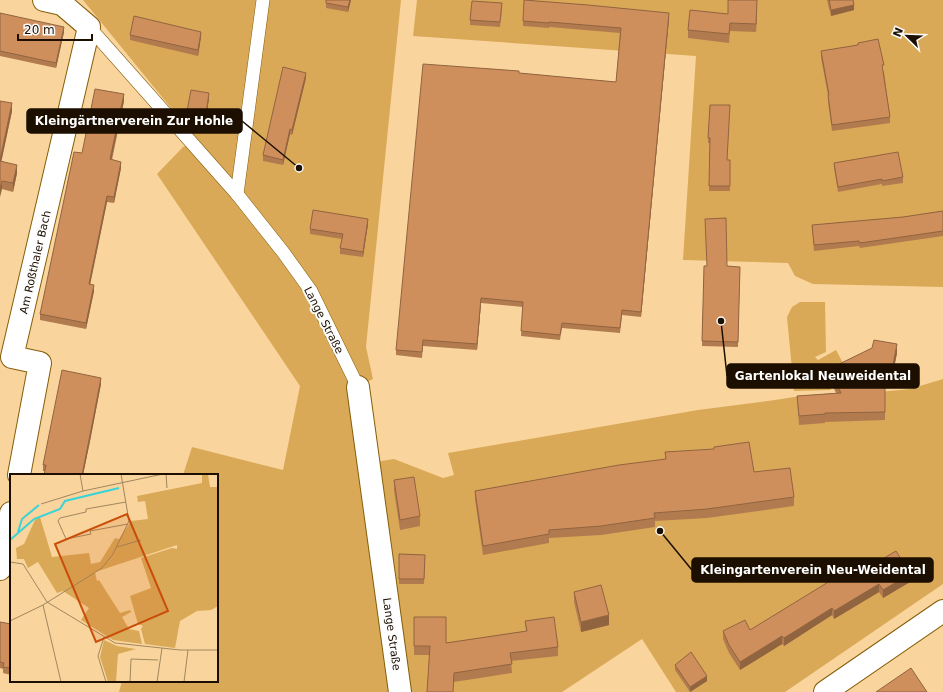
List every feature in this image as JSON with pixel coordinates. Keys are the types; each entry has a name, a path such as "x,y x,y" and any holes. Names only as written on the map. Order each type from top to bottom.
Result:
{"street":[{"name":"Lange Straße","path":"44,0 62,4 88,27"},
{"name":"Am Roßthaler Bach","path":"18,474 40,363 12,357 88,27"},
{"name":"Lange Straße","path":"358,387 400,692"},
{"path":"0,569 10,518"},
{"path":"825,692 940,620"}],"lane":[{"path":"238,194 263,0"},
{"name":"Lange Straße","path":"88,27 238,194 283,252 311,291 358,387"}],"shaded area":[{"path":"83,0 401,0 366,347 373,379 358,387 368,463 394,459 443,478 454,475 448,453 698,410 794,397 910,389 943,379 943,584 785,692 676,692 642,639 562,692 119,692 122,682 218,682 218,474 183,474 192,447 283,470 300,386 157,174 183,147 197,140"},
{"path":"417,0 943,0 943,287 813,284 795,276 788,263 683,260 696,56 413,36"},
{"path":"800,302 825,302 826,352 815,357 818,360 836,350 844,365 826,375 820,365 831,390 794,391 787,317 792,307"}],"building":[{"path":"326,0 350,0 348,7 326,3"},
{"path":"524,0 669,13 641,312 622,310 620,328 562,323 560,335 521,331 523,302 481,298 477,344 423,340 422,352 396,350 423,64 519,71 519,73 616,82 621,28 523,21"},
{"path":"728,0 757,0 756,24 730,23 729,34 688,30 690,10 728,14"},
{"path":"829,0 853,0 854,5 831,10"},
{"path":"472,1 502,3 500,22 470,20"},
{"path":"0,13 64,27 56,63 0,51"},
{"path":"134,16 201,32 198,50 130,35"},
{"path":"878,39 884,65 882,65 890,117 832,125 829,95 821,51 858,45 858,43"},
{"path":"283,67 306,73 283,160 263,155"},
{"path":"95,89 124,94 110,159 121,162 114,197 107,196 89,284 94,285 86,323 40,314 74,152 82,153"},
{"path":"191,90 209,93 206,114 187,111"},
{"path":"0,101 12,103 0,160"},
{"path":"710,105 730,105 727,160 730,160 730,186 709,186 710,138 708,138"},
{"path":"898,152 903,177 882,181 882,179 838,187 834,163"},
{"path":"0,161 17,165 13,183 2,181 0,189"},
{"path":"313,210 368,219 363,252 340,248 343,234 310,229"},
{"path":"943,211 943,231 860,243 859,241 814,245 812,225 903,217"},
{"path":"726,218 727,266 740,267 738,342 702,341 704,266 707,266 705,219"},
{"path":"874,340 897,344 892,370 885,368 885,412 825,413 799,416 797,396 841,393 829,369 872,348"},
{"path":"62,370 101,378 82,474 44,474 46,465 43,465"},
{"path":"749,442 754,472 790,468 794,497 707,509 654,513 655,518 601,526 549,530 549,534 483,546 475,491 619,465 666,459 665,452 714,449 714,447"},
{"path":"414,477 420,516 400,520 394,480"},
{"path":"896,551 910,574 883,590 879,584 834,611 832,608 784,638 782,636 740,662 729,645 723,631 745,620 750,630 843,573 847,580"},
{"path":"399,554 425,555 424,579 399,579"},
{"path":"601,585 609,615 581,622 574,592"},
{"path":"414,617 446,617 446,643 527,631 525,621 554,617 558,647 510,653 512,664 454,673 453,692 427,692 430,646 414,646"},
{"path":"0,622 10,624 10,668 3,667 4,663 0,662"},
{"path":"691,652 707,676 690,687 675,665"},
{"path":"911,668 927,692 876,692"}],"place":[{"name":"Kleingärtnerverein Zur Hohle","path":"299,168"},
{"name":"Gartenlokal Neuweidental","path":"721,321"},
{"name":"Kleingartenverein Neu-Weidental","path":"660,531"}]}
